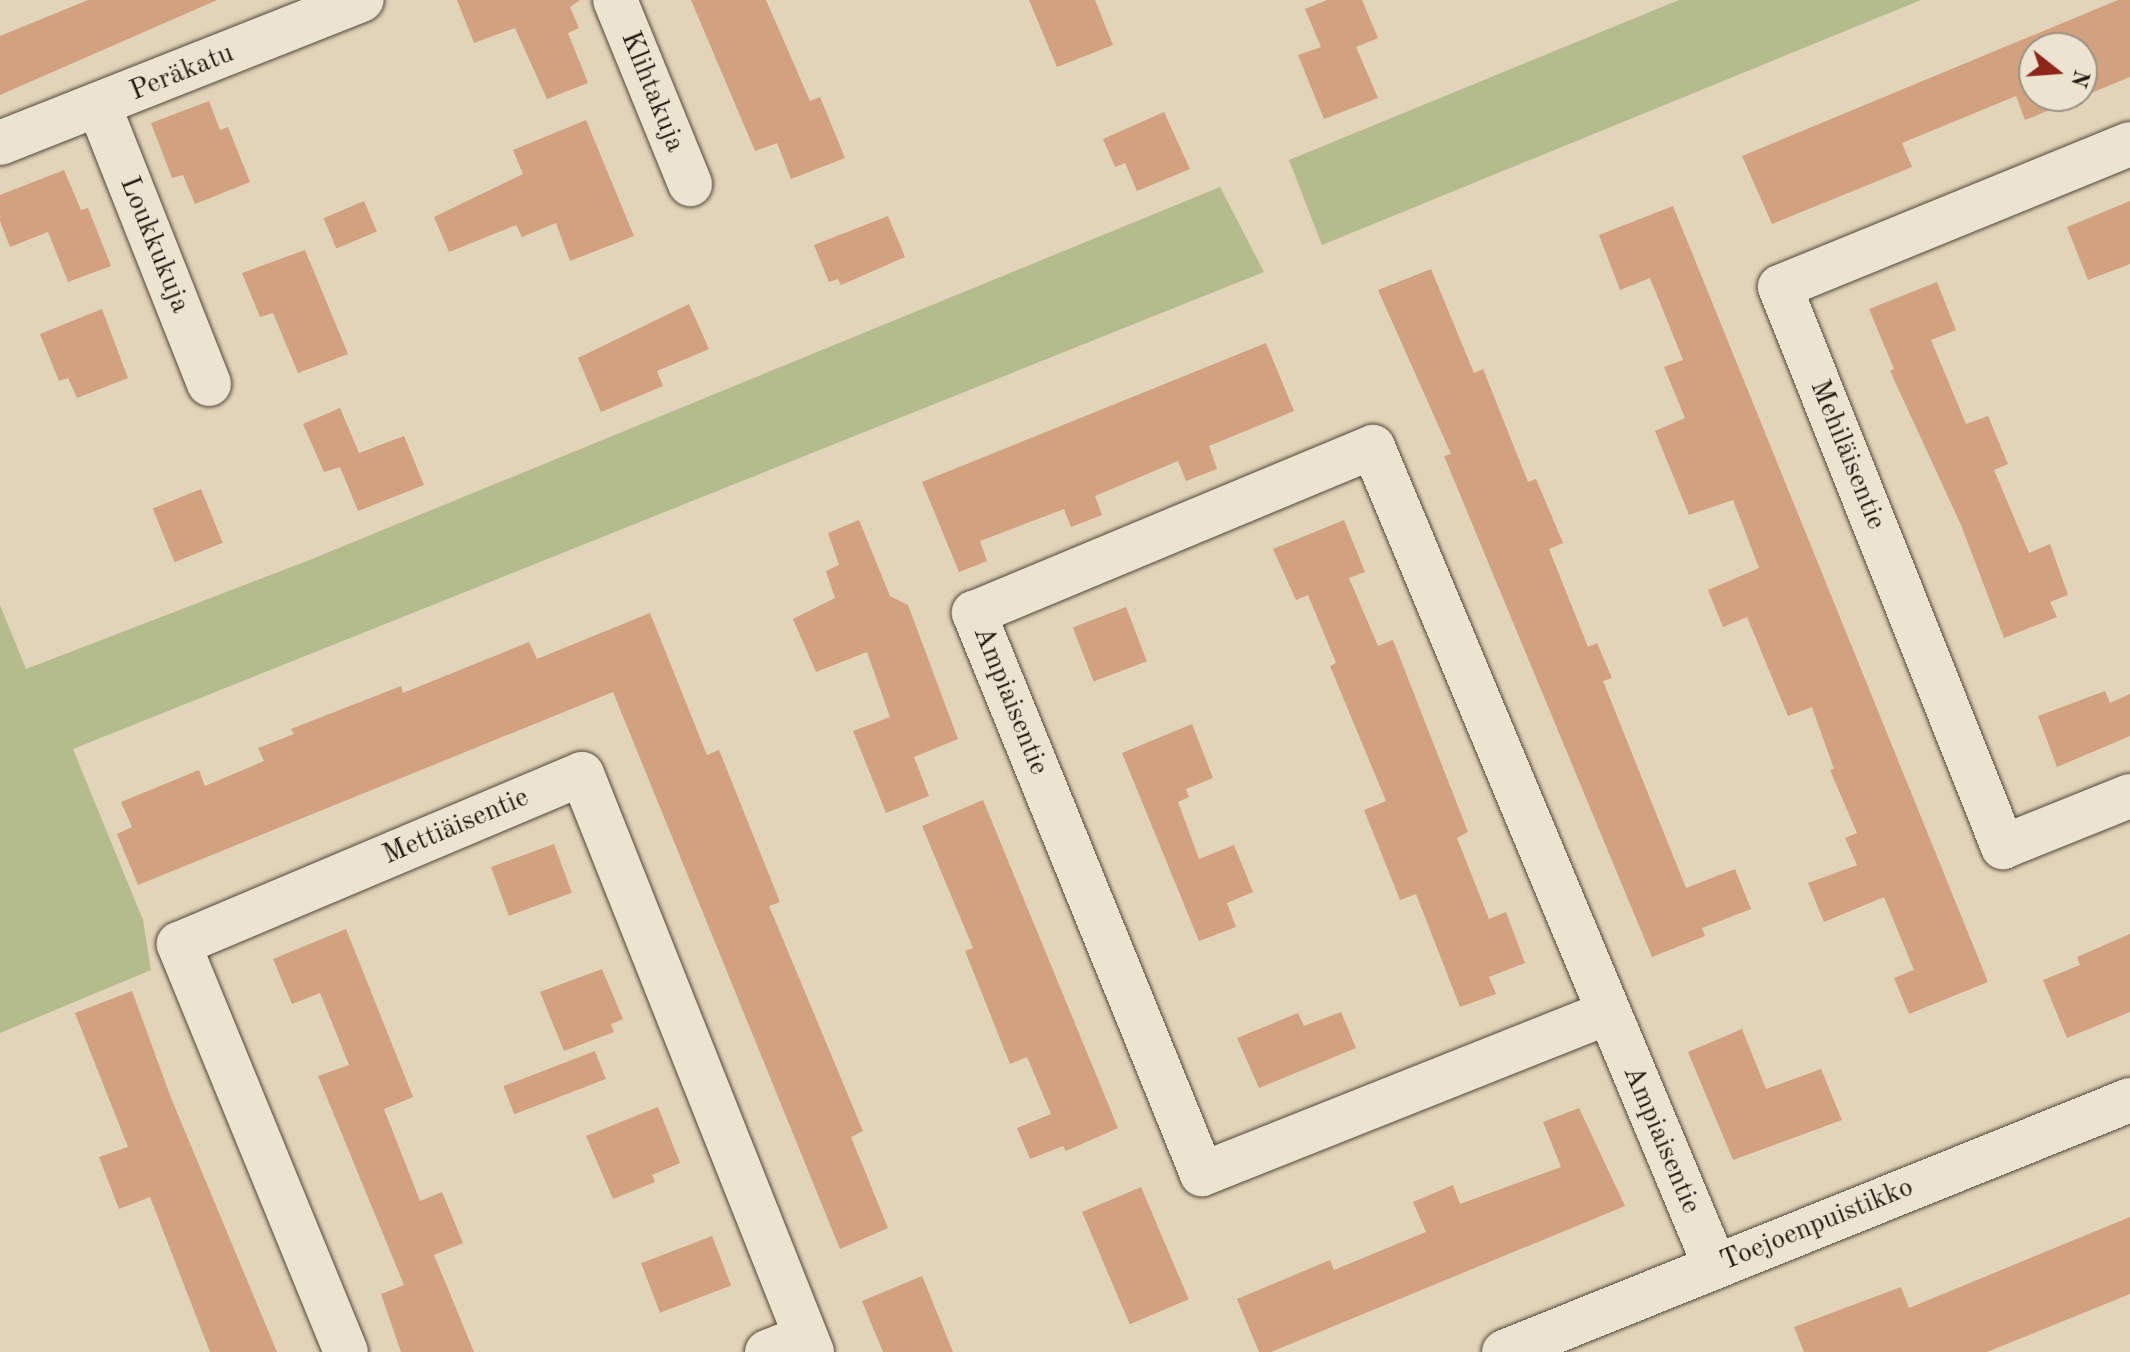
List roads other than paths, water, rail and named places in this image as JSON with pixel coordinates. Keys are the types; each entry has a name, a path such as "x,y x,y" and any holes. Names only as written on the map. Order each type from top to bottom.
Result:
{"street":[{"name":"Peräkatu","path":"0,143 362,0"},
{"name":"Klihtakuja","path":"615,0 690,184"},
{"name":"Loukkukuja","path":"99,106 209,384"},
{"name":"Mehiläisentie","path":"2130,144 1780,287 2003,847 2130,796"},
{"name":"Ampiaisentie","path":"1607,1013 1202,1174 974,613 1373,447 1715,1266"},
{"name":"Mettiäisentie","path":"346,1352 179,944 582,774 795,1347"},
{"name":"Toejoenpuistikko","path":"1504,1352 2130,1100"}]}
